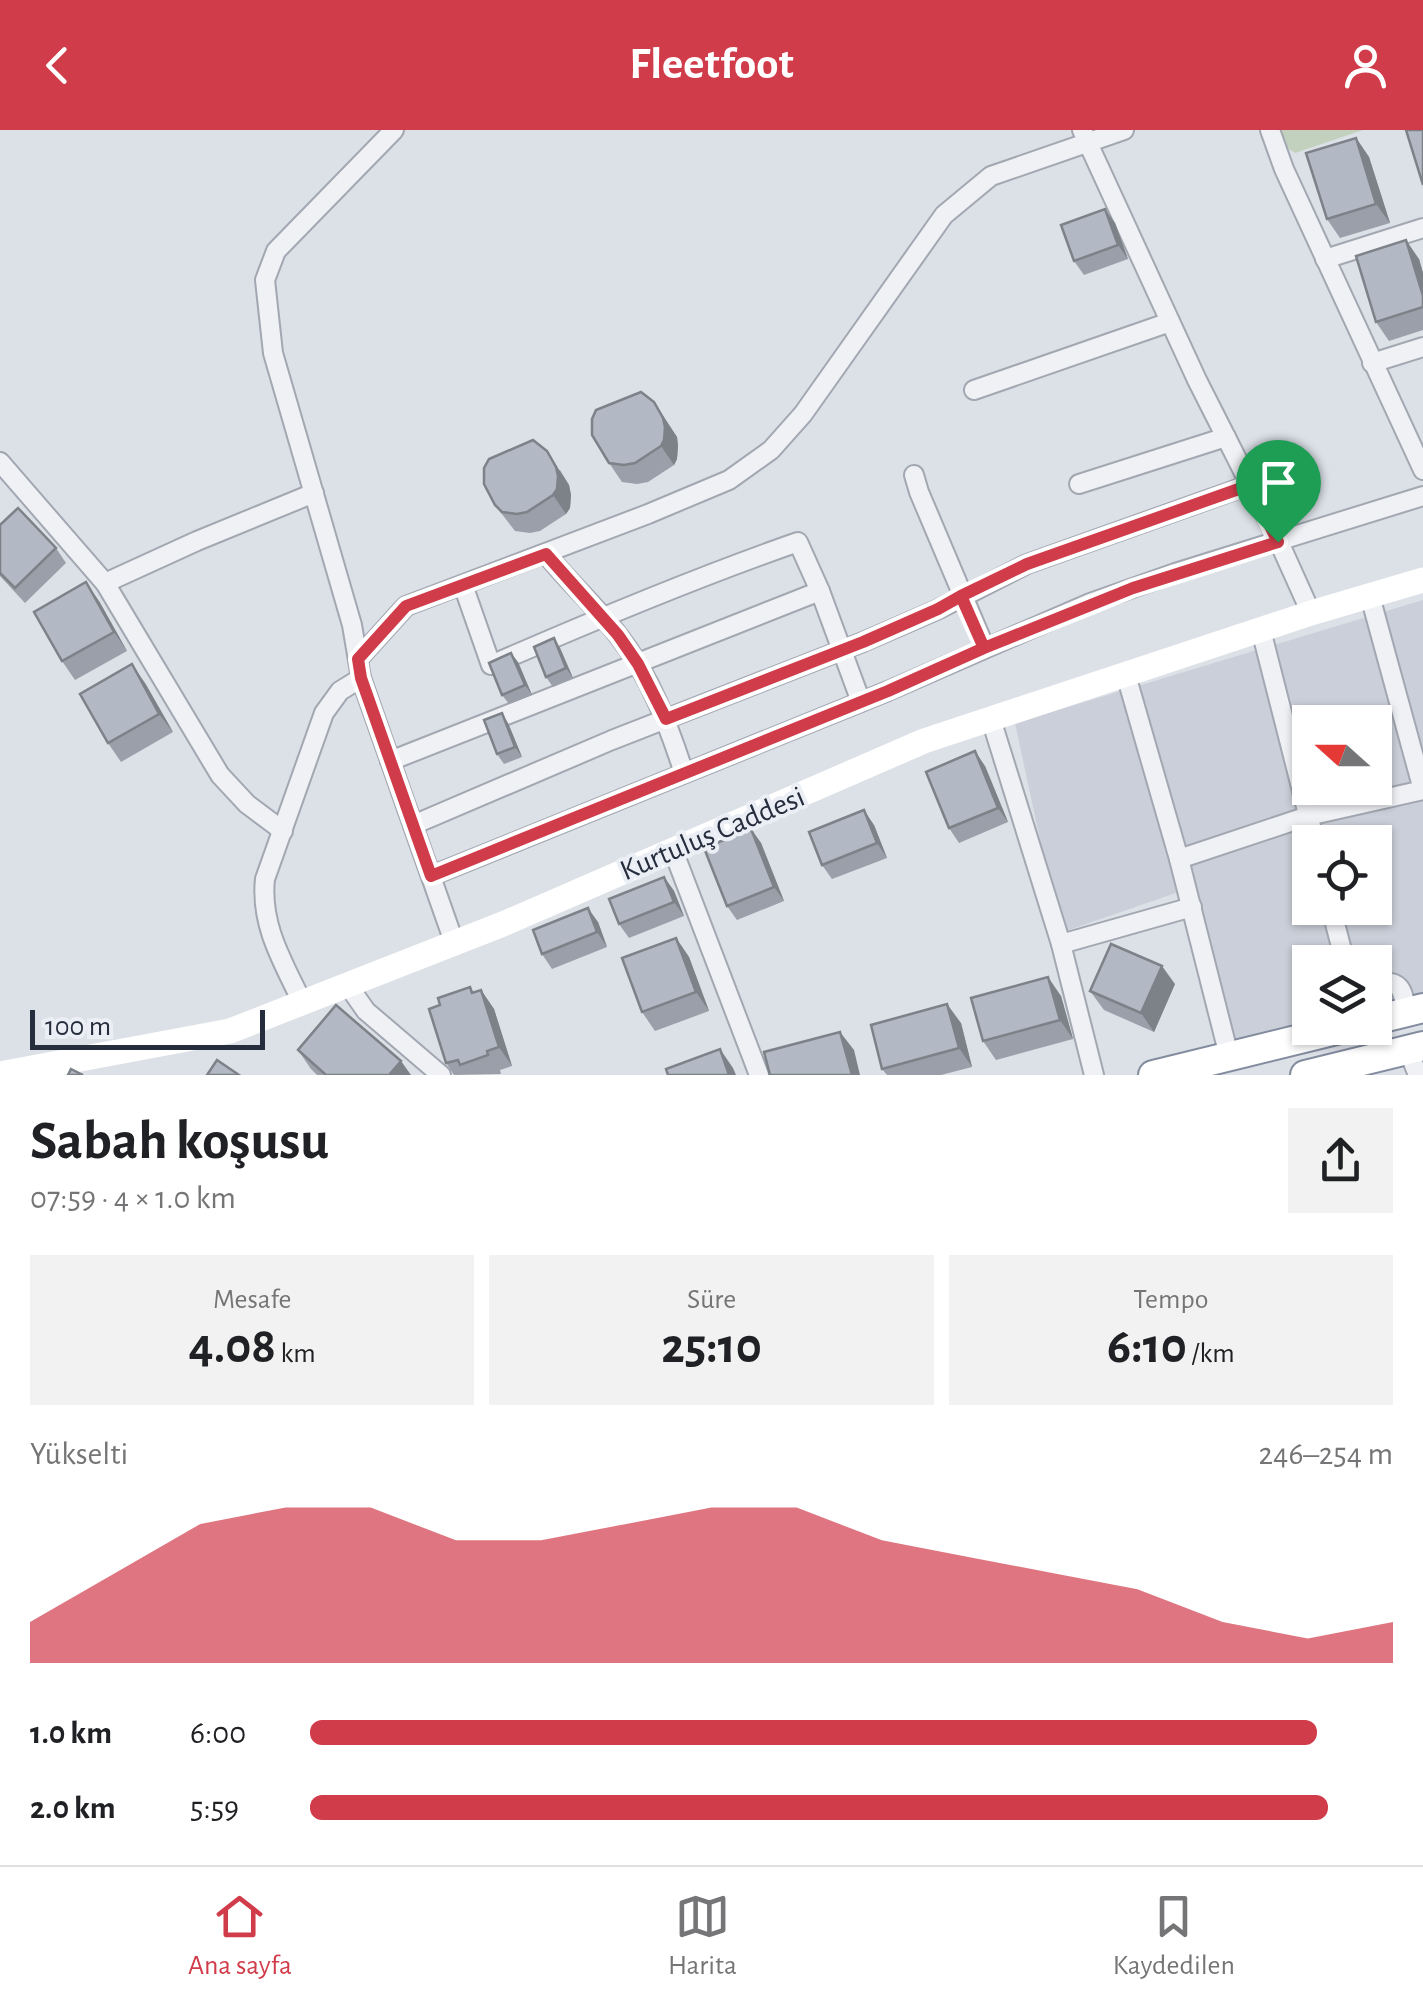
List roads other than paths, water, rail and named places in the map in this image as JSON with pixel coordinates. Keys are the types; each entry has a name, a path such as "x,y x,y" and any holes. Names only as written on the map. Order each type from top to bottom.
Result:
{"highway":[{"path":"1153,1075 1292,1041"},
{"path":"1305,1075 1416,1057"}],"main road":[{"name":"Kurtuluş Caddesi","path":"0,1074 230,1031 503,924 924,741 1423,580"}],"street":[{"path":"394,130 276,251 264,280 273,353 352,626 361,678 454,942"},
{"path":"358,659 406,606 729,480 771,450 804,414 944,215 991,176 1084,136 1124,130"},
{"path":"1270,130 1284,169 1423,470"},
{"path":"1084,136 1312,613"},
{"path":"1325,259 1423,228"},
{"path":"974,390 1170,322"},
{"path":"1372,363 1423,347"},
{"path":"1079,484 1226,437"},
{"path":"0,462 106,583 220,775 246,804 282,831"},
{"path":"914,475 984,648"},
{"path":"413,825 842,650 1044,558 1250,485"},
{"path":"106,583 196,540 314,493"},
{"path":"431,876 861,702 1076,609 1423,496"},
{"path":"463,585 491,665 602,616 798,542 861,702"},
{"path":"546,554 602,616 638,664 666,719 684,773"},
{"path":"390,761 820,591"},
{"path":"1180,859 1308,816 1423,790 1370,596"},
{"path":"1261,630 1310,825"},
{"path":"1126,675 1180,859 1228,1056"},
{"path":"302,1002 271,938 264,906 268,866 324,714 340,692 361,678"},
{"path":"991,719 1060,944 1094,1075"},
{"path":"673,850 759,1075"},
{"path":"1060,944 1192,907"},
{"path":"347,984 366,1011 441,1075"},
{"path":"1392,984 1403,990 1414,1010"}]}
